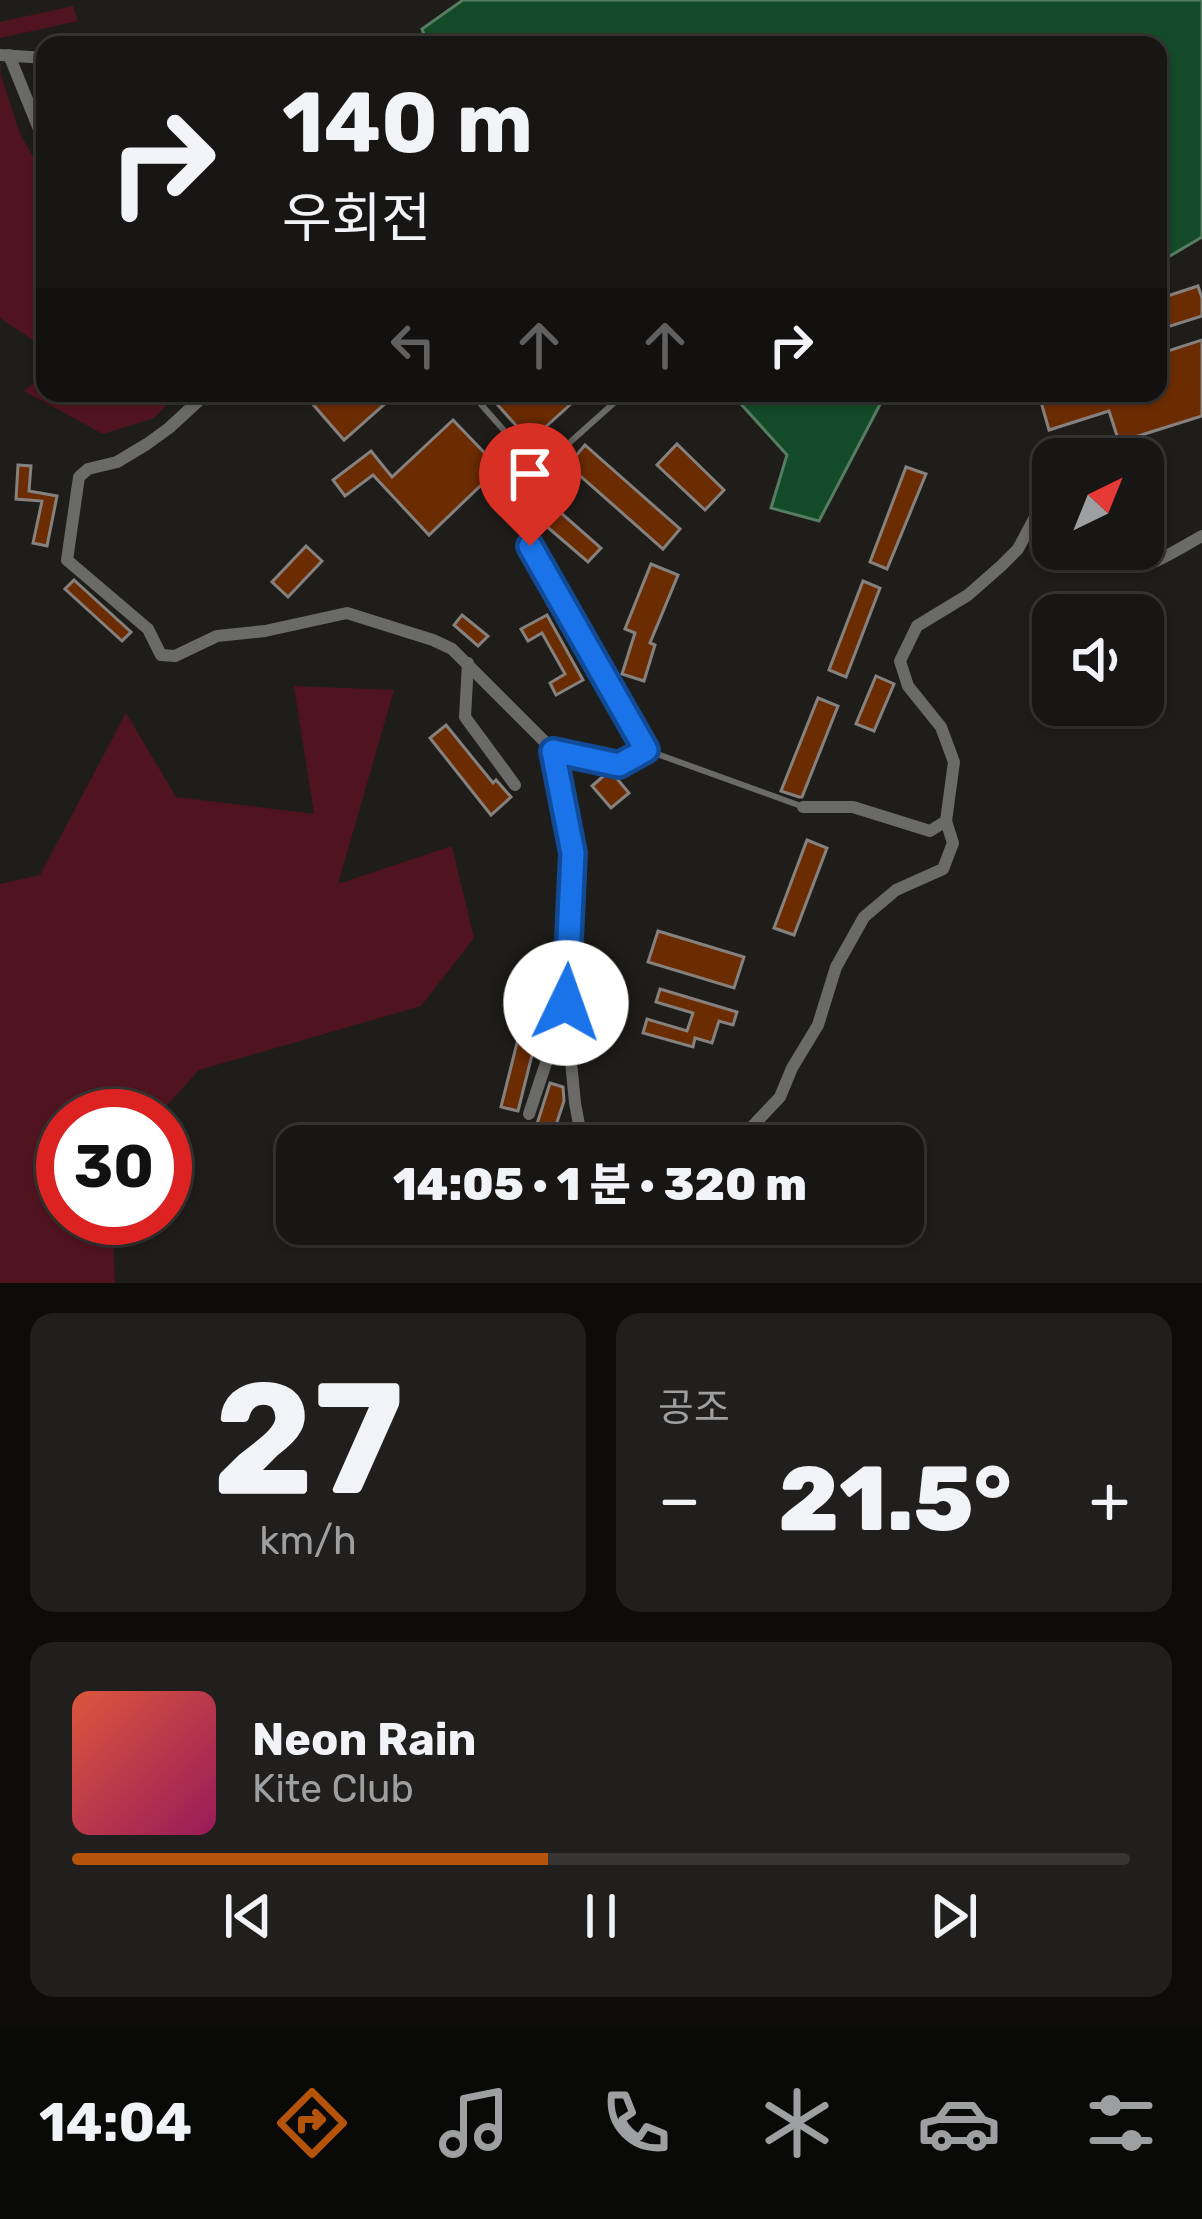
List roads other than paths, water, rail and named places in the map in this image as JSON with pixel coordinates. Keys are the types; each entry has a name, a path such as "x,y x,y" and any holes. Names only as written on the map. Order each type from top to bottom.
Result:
{"street":[{"path":"36,57 4,55 36,124"},
{"path":"197,402 147,444 79,477 69,563 148,628 158,652 166,658 217,636 265,632 347,613 433,640 468,663 553,751 573,853 566,1003 579,1125"},
{"path":"754,1125 780,1097 818,1025 836,967 864,917 896,890 944,869 953,843 946,821 954,762 941,727 908,686 900,662 917,626 968,596 1018,549 1032,523"},
{"path":"1164,557 1202,536"},
{"path":"468,663 465,716 515,785"},
{"path":"553,751 619,765 646,750"},
{"path":"803,807 853,808 930,830 946,821"},
{"path":"529,1114 566,1003"}],"lane":[{"path":"479,402 539,470"},
{"path":"615,402 539,470 507,506 646,750 803,807"}]}
